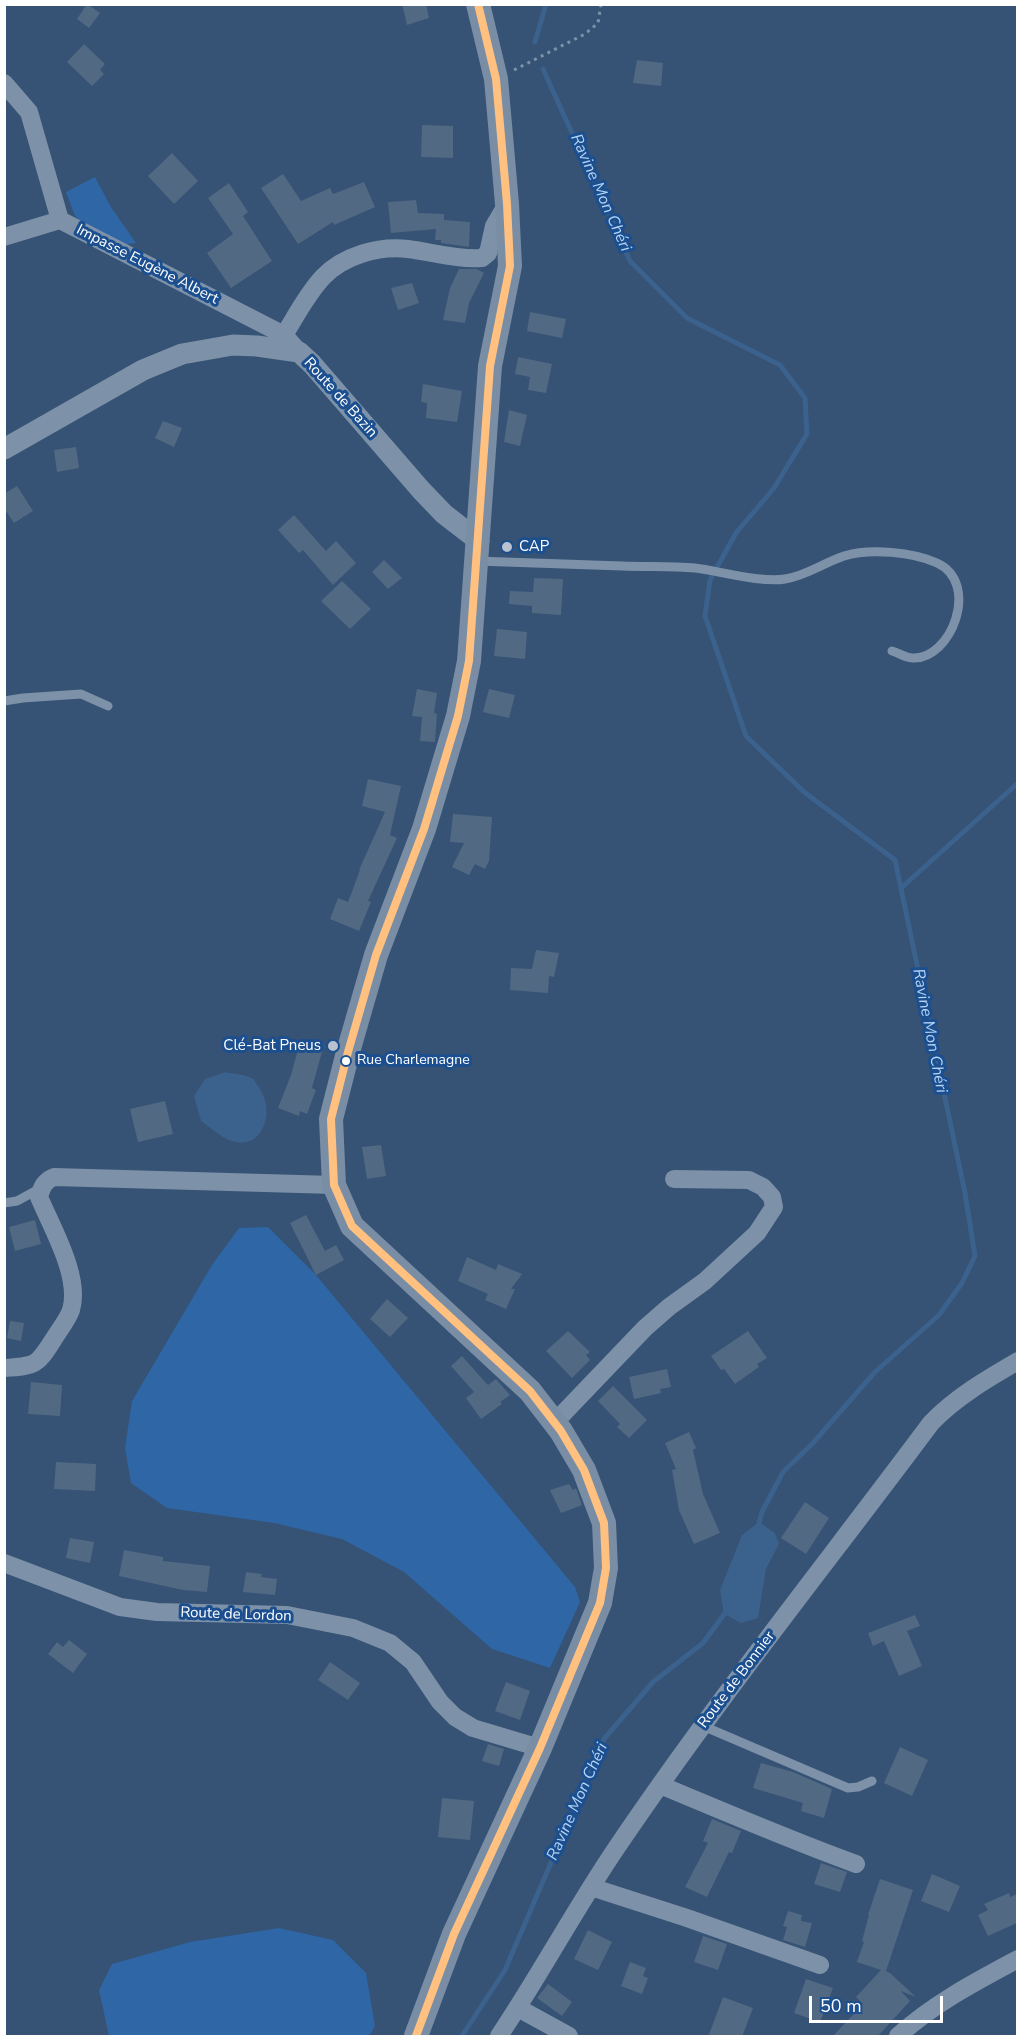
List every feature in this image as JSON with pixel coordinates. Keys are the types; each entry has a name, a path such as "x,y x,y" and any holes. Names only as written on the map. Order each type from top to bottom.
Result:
{"main road":[{"path":"416,2037 454,1934 540,1748 600,1603 606,1569 604,1523 584,1470 554,1423 530,1391 352,1226 334,1185 331,1119 348,1052 376,955 424,829 458,716 469,661 490,366 510,266 496,79 478,4"}],"street":[{"name":"Impasse Eugène Albert","path":"4,83 29,112 60,220 284,335 299,352"},
{"path":"284,335 323,277 340,263 383,249 405,248 482,258 488,253 494,225 507,204"},
{"path":"4,237 60,220"},
{"name":"Route de Bazin","path":"4,448 143,370 182,354 233,345 299,352 478,551"},
{"path":"4,1368 29,1366 39,1361 71,1311 75,1289 70,1270 39,1197 46,1180 54,1177 334,1185"},
{"path":"554,1423 645,1328 705,1281 757,1233 774,1207 772,1197 764,1187 749,1180 674,1179"},
{"name":"Route de Bonnier","path":"499,2037 591,1887 660,1785 931,1423 941,1412 976,1385 1017,1361"},
{"name":"Route de Lordon","path":"4,1563 120,1607 157,1612 287,1616 353,1628 390,1643 413,1662 440,1702 455,1717 473,1728 540,1748"},
{"path":"660,1785 856,1864"},
{"path":"591,1887 820,1965"},
{"path":"898,2037 920,2016 1017,1959"},
{"path":"518,2008 569,2037"}],"lane":[{"path":"478,551 693,568 783,580 803,575 845,556 865,552 886,552 938,563 953,575 960,593 958,614 950,634 942,643 920,658 910,658 892,651"},
{"path":"4,701 81,694 108,706"},
{"path":"4,1203 17,1201 41,1188"},
{"path":"703,1726 848,1788 858,1787 872,1781"}],"path":[{"path":"530,62 585,34 598,23 601,4"},
{"path":"1009,4 1017,6"}],"shaded area":[{"path":"95,177 111,207 136,243 114,246 98,236 75,216 66,192"},
{"path":"225,1072 250,1077 264,1096 266,1117 258,1135 251,1141 241,1143 229,1140 201,1121 194,1096 205,1079"},
{"path":"268,1227 316,1275 575,1587 580,1602 550,1668 492,1649 404,1572 342,1539 274,1523 167,1508 131,1483 125,1448 132,1401 212,1265 239,1228"},
{"path":"759,1522 775,1533 779,1544 766,1569 758,1618 741,1623 724,1614 720,1590 742,1535"},
{"path":"279,1928 333,1940 366,1973 375,2026 369,2036 109,2036 99,1990 112,1964 190,1942"}],"building":[{"path":"87,4 100,13 89,28 77,19"},
{"path":"402,4 426,4 429,18 407,25"},
{"path":"84,44 105,64 100,70 104,74 92,86 67,62"},
{"path":"637,60 663,63 661,86 633,83"},
{"path":"422,125 453,126 453,158 421,157"},
{"path":"172,153 198,181 174,204 148,176"},
{"path":"283,174 301,201 330,188 333,194 364,182 375,207 334,225 333,222 298,244 261,188"},
{"path":"229,183 248,212 243,216 272,261 231,288 207,253 233,234 208,198"},
{"path":"416,200 418,213 444,214 444,220 470,222 469,247 435,240 436,229 391,233 388,202"},
{"path":"459,269 477,269 484,273 469,303 465,323 443,320 450,288"},
{"path":"412,283 419,303 398,310 391,288"},
{"path":"530,312 566,319 562,338 527,331"},
{"path":"518,357 552,364 546,393 528,390 530,377 515,374"},
{"path":"423,384 462,391 457,422 426,418 427,403 421,402"},
{"path":"509,410 527,415 520,446 504,442"},
{"path":"163,421 182,428 174,447 155,438"},
{"path":"76,447 79,468 57,472 54,450"},
{"path":"17,486 33,511 14,523 4,508 4,494"},
{"path":"294,515 326,551 336,541 356,563 333,585 303,550 299,553 278,530"},
{"path":"384,560 402,578 388,589 372,572"},
{"path":"534,578 563,579 561,615 532,613 532,606 509,604 510,591 533,592"},
{"path":"342,581 371,609 350,629 321,601"},
{"path":"497,629 527,632 525,659 494,656"},
{"path":"417,689 437,693 434,713 437,714 435,742 420,741 422,717 412,716"},
{"path":"489,689 515,695 509,718 483,712"},
{"path":"368,779 401,786 390,835 397,838 368,901 371,902 359,931 330,919 338,898 348,902 359,870 385,812 362,806"},
{"path":"453,814 492,817 489,861 485,869 475,864 469,875 452,867 464,843 450,842"},
{"path":"536,950 559,953 554,977 549,976 548,993 510,990 511,968 532,969"},
{"path":"300,1042 323,1048 312,1088 316,1090 307,1114 300,1111 299,1116 278,1108 291,1075"},
{"path":"165,1101 173,1134 138,1142 130,1109"},
{"path":"381,1145 386,1176 367,1179 362,1147"},
{"path":"306,1215 325,1251 336,1245 344,1260 316,1275 290,1223"},
{"path":"35,1220 41,1244 15,1251 9,1227"},
{"path":"467,1257 496,1270 498,1264 522,1274 511,1289 515,1289 506,1309 485,1300 488,1294 458,1281"},
{"path":"387,1299 408,1318 390,1337 370,1319"},
{"path":"10,1321 24,1323 21,1341 7,1338"},
{"path":"568,1331 590,1352 586,1355 590,1360 572,1378 546,1351"},
{"path":"748,1331 767,1358 757,1364 759,1367 735,1384 711,1356"},
{"path":"462,1356 488,1385 496,1379 510,1395 500,1402 502,1404 481,1419 466,1398 474,1392 451,1366"},
{"path":"667,1369 671,1387 660,1389 661,1393 634,1399 629,1377"},
{"path":"31,1382 62,1385 60,1416 28,1414"},
{"path":"613,1386 647,1420 629,1438 617,1427 620,1424 598,1401"},
{"path":"689,1432 696,1448 693,1450 703,1494 720,1533 694,1544 679,1510 672,1470 676,1469 665,1443"},
{"path":"56,1462 96,1464 95,1491 54,1489"},
{"path":"569,1484 573,1490 576,1488 582,1505 561,1513 550,1490"},
{"path":"805,1502 829,1518 806,1554 781,1538"},
{"path":"70,1538 94,1542 90,1563 66,1558"},
{"path":"124,1550 163,1557 163,1561 210,1566 207,1592 183,1590 119,1576"},
{"path":"246,1572 277,1579 275,1595 243,1592"},
{"path":"915,1615 920,1626 907,1631 922,1666 899,1676 884,1641 873,1646 868,1633"},
{"path":"69,1640 87,1654 73,1673 48,1654 57,1642 63,1647"},
{"path":"330,1662 360,1683 348,1700 318,1680"},
{"path":"506,1682 530,1691 520,1720 495,1711"},
{"path":"488,1744 504,1749 499,1766 482,1761"},
{"path":"900,1747 928,1760 912,1796 884,1783"},
{"path":"761,1763 793,1772 832,1789 824,1818 801,1811 803,1803 753,1788"},
{"path":"442,1798 474,1801 470,1840 438,1837"},
{"path":"712,1819 741,1831 732,1853 729,1852 707,1897 685,1887 708,1843 703,1841"},
{"path":"821,1863 847,1872 840,1892 814,1884"},
{"path":"932,1874 960,1886 949,1912 921,1901"},
{"path":"880,1879 913,1890 886,1971 916,1997 901,1991 910,2001 877,2037 832,2037 863,2004 856,1997 881,1970 857,1962 864,1942 862,1941 868,1915"},
{"path":"1009,1893 1010,1897 1017,1894 1017,1923 988,1936 978,1915 988,1910 984,1904"},
{"path":"788,1911 802,1915 801,1921 812,1923 805,1947 783,1940 787,1927 783,1926"},
{"path":"588,1930 612,1942 598,1970 574,1959"},
{"path":"703,1936 727,1944 718,1970 694,1962"},
{"path":"630,1962 646,1968 643,1976 648,1978 642,1994 621,1986"},
{"path":"806,1979 833,1988 820,2022 794,2013"},
{"path":"548,1984 572,2002 562,2016 537,1998"},
{"path":"723,1997 753,2008 742,2037 708,2037"}],"waterway":[{"name":"Ravine Mon Chéri","path":"535,42 546,4"},
{"name":"Ravine Mon Chéri","path":"543,69 630,261 687,318 780,365 805,398 807,434 774,488 736,533 710,580 705,616 746,736 804,792 895,860 965,1193 975,1256 962,1283 939,1315 874,1373 813,1443 783,1472 762,1512 758,1527"},
{"path":"901,888 1018,783"},
{"name":"Ravine Mon Chéri","path":"462,2036 505,1970 604,1739 653,1682 703,1643 728,1609"}],"transit line":[{"path":"416,2036 454,1934 540,1748 600,1603 606,1568 604,1523 584,1470 561,1431 530,1391 352,1226 334,1185 331,1119 348,1052 376,955 424,829 458,716 469,661 490,366 510,266 496,79 478,4"}],"place":[{"name":"CAP","path":"507,547"},
{"name":"Clé-Bat Pneus","path":"333,1046"},
{"name":"Rue Charlemagne","path":"346,1061"}]}
